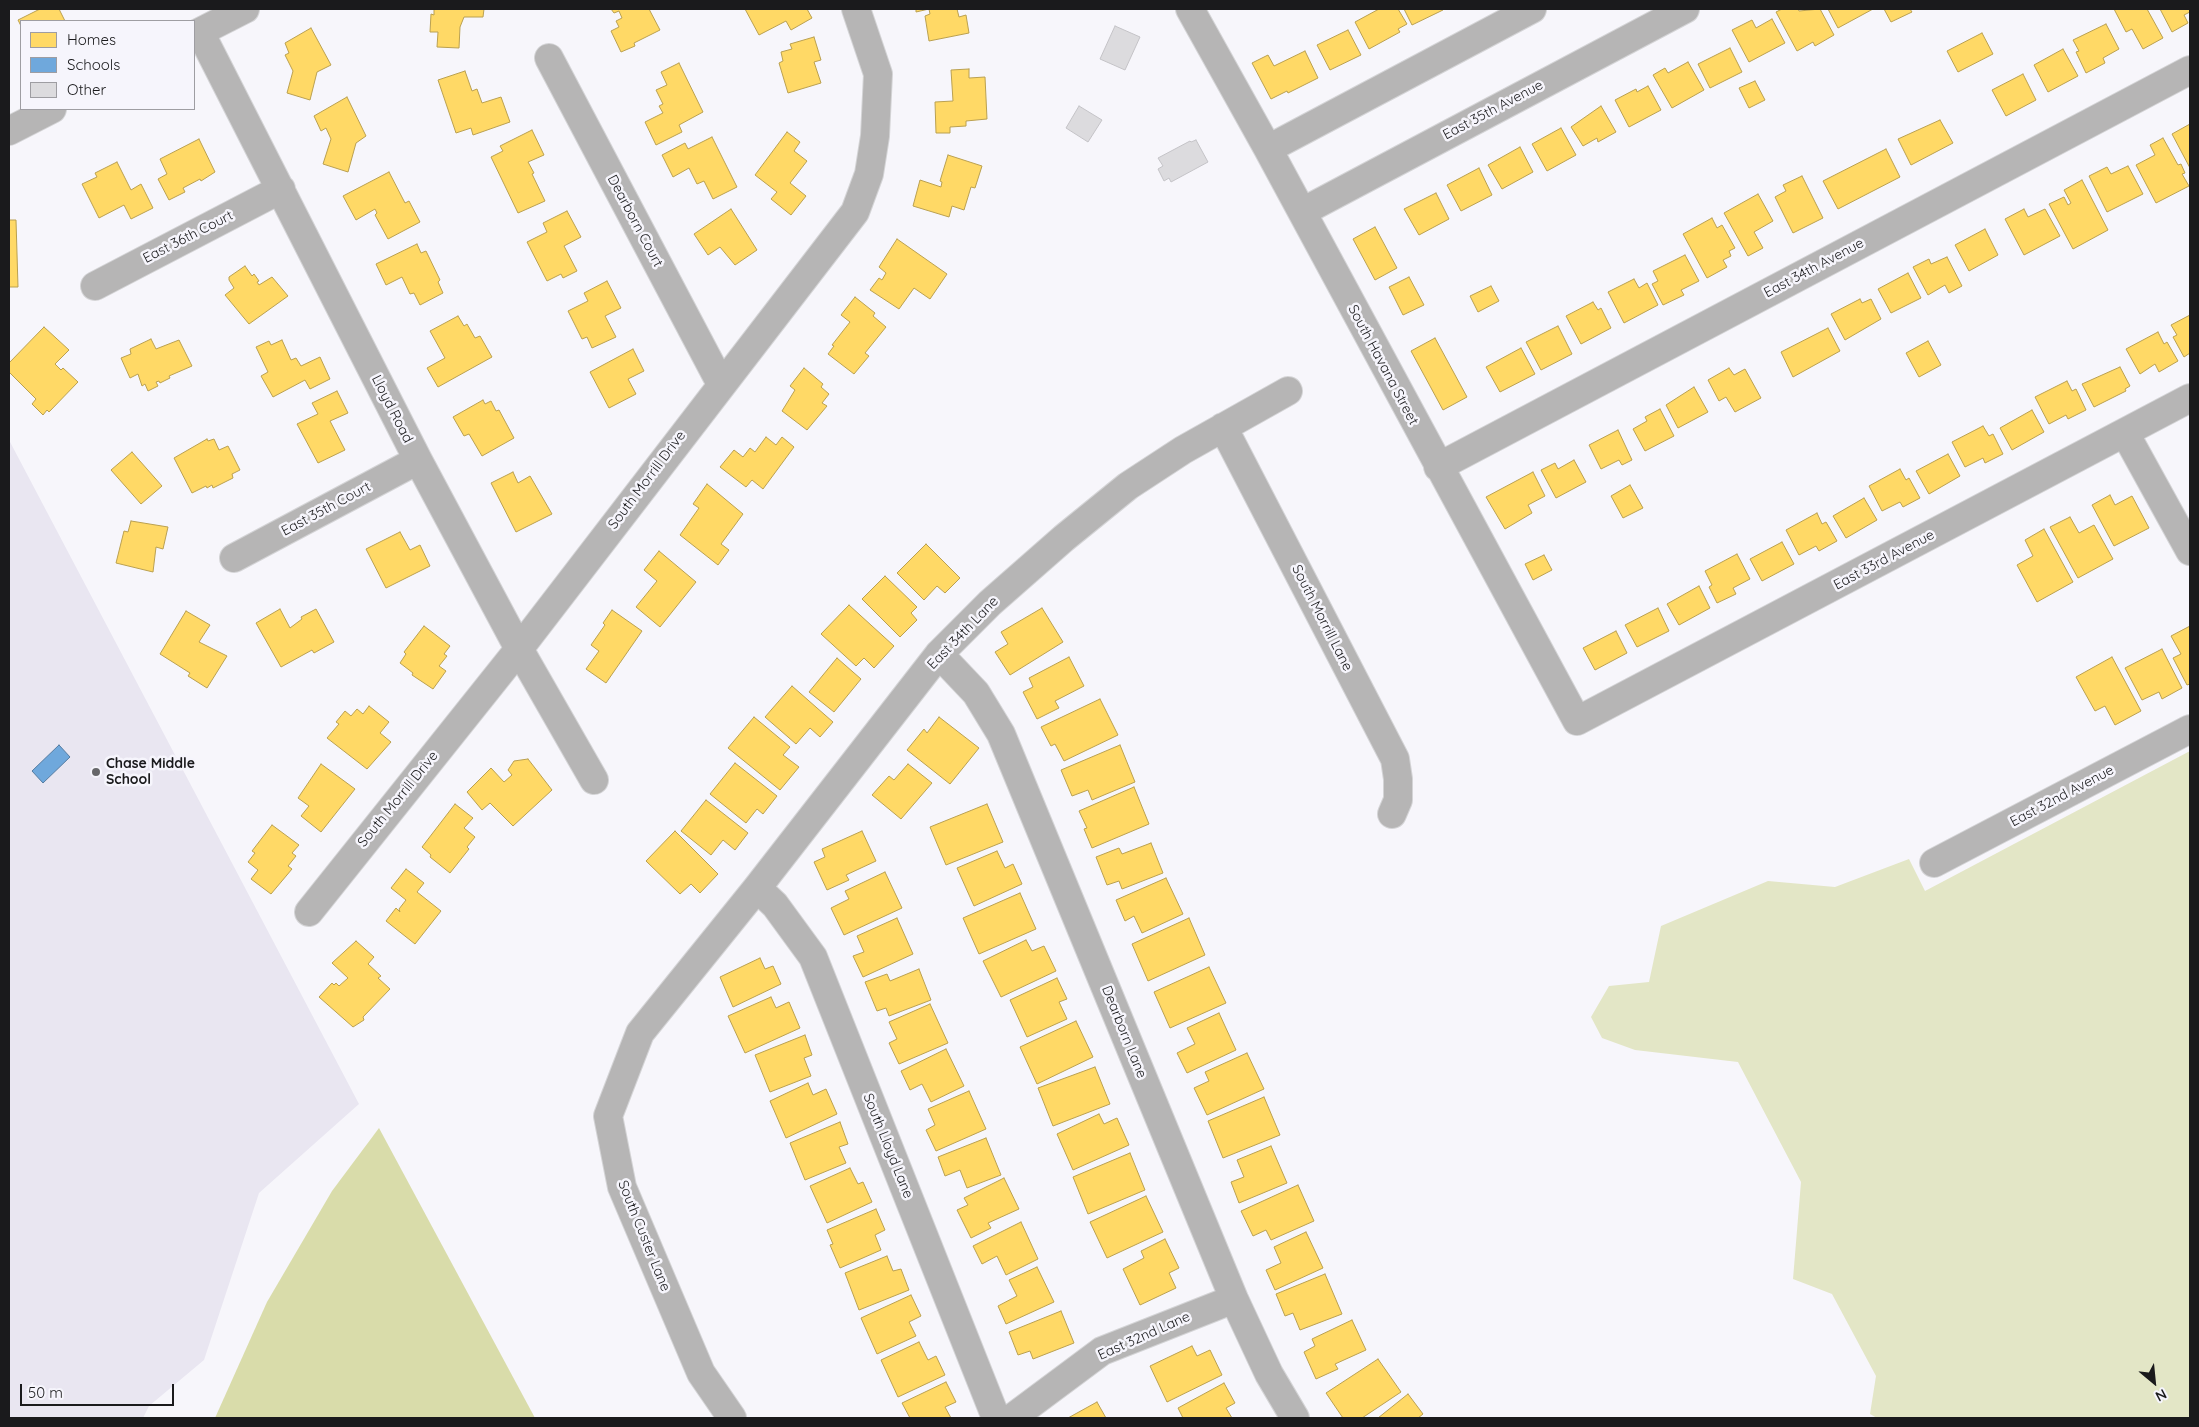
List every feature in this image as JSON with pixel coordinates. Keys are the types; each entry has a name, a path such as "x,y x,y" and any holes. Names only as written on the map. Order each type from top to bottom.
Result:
{"street":[{"path":"197,34 245,9"},
{"name":"South Morrill Drive","path":"309,912 518,649 855,212 869,174 875,136 878,74 856,9"},
{"name":"South Havana Street","path":"1190,9 1268,148 1576,721"},
{"path":"1268,148 1532,9"},
{"name":"East 35th Avenue","path":"1302,212 1685,9"},
{"name":"Lloyd Road","path":"197,34 281,189 418,460 518,649 594,780"},
{"name":"Dearborn Court","path":"549,58 721,384"},
{"name":"East 34th Avenue","path":"1438,467 2190,70"},
{"path":"12,123 49,110"},
{"name":"East 36th Court","path":"95,286 281,189"},
{"name":"East 34th Lane","path":"707,948 757,888 939,654 990,604 1078,526 1128,486 1183,450 1288,391"},
{"name":"East 33rd Avenue","path":"1576,721 2190,398"},
{"name":"South Morrill Lane","path":"1223,428 1395,759 1398,779 1398,800 1392,814"},
{"path":"2125,433 2190,551"},
{"name":"East 35th Court","path":"234,558 418,460"},
{"name":"Dearborn Lane","path":"939,654 976,693 1001,734 1234,1299 1269,1374 1295,1418"},
{"name":"East 32nd Avenue","path":"1934,864 2190,729"},
{"name":"South Lloyd Lane","path":"757,888 775,905 813,957 996,1418"},
{"name":"South Custer Lane","path":"707,948 640,1033 608,1116 622,1187 700,1373 732,1418"},
{"name":"East 32nd Lane","path":"1012,1418 1102,1351 1234,1299"}],"shaded area":[{"name":"Chase Middle School","path":"9,440 359,1104 259,1193 204,1360 149,1406 143,1418 9,1418"}],"green space":[{"path":"2190,751 2190,1418 1877,1418 1870,1414 1876,1376 1832,1294 1793,1279 1801,1182 1738,1062 1635,1050 1602,1038 1591,1017 1609,986 1649,982 1661,926 1768,881 1835,887 1909,859 1925,891"},
{"path":"379,1128 535,1418 215,1418 267,1302 332,1191"}],"building: Homes":[{"path":"40,9 59,9 64,20 20,20 20,24 18,20"},
{"path":"434,9 484,9 483,17 464,17 460,27 459,48 437,47 438,32 430,32 431,14 434,15"},
{"path":"611,9 649,9 660,30 634,43 635,46 621,52 611,31 619,27 616,21 622,18 619,11 614,13"},
{"path":"745,9 807,9 812,18 791,30 786,21 759,35"},
{"path":"916,9 929,9 916,12"},
{"path":"929,9 957,9 959,17 966,15 969,33 929,41 925,16 930,14"},
{"path":"1379,9 1398,9 1407,24 1398,29 1400,32 1369,49 1355,22"},
{"path":"1404,9 1442,9 1443,10 1412,25"},
{"path":"1782,9 1798,9 1799,11 1820,9 1834,35 1815,46 1813,42 1797,51 1776,12"},
{"path":"1828,9 1873,9 1838,28"},
{"path":"1884,9 1910,9 1912,12 1891,22"},
{"path":"2114,9 2147,9 2163,38 2143,49 2132,29 2126,32"},
{"path":"2160,9 2190,9 2190,12 2184,15 2188,23 2172,32"},
{"path":"1772,19 1785,43 1749,62 1732,30 1752,20 1756,28"},
{"path":"2106,24 2119,49 2103,58 2105,63 2086,73 2076,52 2079,51 2073,40"},
{"path":"311,28 331,65 317,72 310,100 287,93 293,71 285,55 289,53 285,43"},
{"path":"1348,30 1361,55 1330,70 1317,45"},
{"path":"1982,33 1993,54 1958,72 1947,51"},
{"path":"814,37 821,60 814,62 821,83 788,93 779,63 783,61 781,52 792,49 790,44"},
{"path":"1730,48 1742,72 1710,88 1698,64"},
{"path":"2063,49 2078,76 2048,92 2034,65"},
{"path":"1305,51 1318,78 1271,99 1252,63 1268,55 1274,66"},
{"path":"1688,62 1704,90 1672,108 1653,75 1665,68 1668,73"},
{"path":"679,63 703,112 679,125 682,132 656,145 645,122 663,113 659,106 663,104 656,90 667,85 661,72"},
{"path":"969,69 969,78 985,77 987,119 966,121 966,126 950,127 950,133 936,133 935,102 953,101 951,70"},
{"path":"465,71 472,91 477,89 482,103 501,97 510,122 473,135 471,128 456,133 438,80"},
{"path":"2023,74 2036,100 2006,116 1992,90"},
{"path":"1755,81 1765,100 1749,108 1739,88"},
{"path":"1648,86 1661,110 1629,127 1615,100 1636,89 1637,92"},
{"path":"347,97 366,136 356,143 348,172 323,164 331,139 326,128 321,131 314,116"},
{"path":"1601,106 1616,132 1598,142 1597,138 1583,146 1571,127"},
{"path":"1940,120 1953,143 1911,165 1898,139"},
{"path":"2190,124 2190,168 2172,134"},
{"path":"1561,128 1576,155 1547,171 1532,144"},
{"path":"532,130 544,155 528,162 545,201 518,213 491,157 503,151 500,146"},
{"path":"787,132 800,142 794,151 807,161 790,183 806,196 791,215 771,199 777,192 755,175"},
{"path":"712,137 737,187 713,199 704,181 697,184 689,168 673,177 662,155 685,143 688,149"},
{"path":"2163,138 2178,165 2181,164 2185,173 2182,174 2189,186 2156,203 2136,165 2155,155 2150,145"},
{"path":"199,139 215,172 201,181 200,179 183,188 185,192 169,200 158,179 167,174 160,159"},
{"path":"1520,147 1533,172 1502,189 1488,165"},
{"path":"1886,149 1900,177 1838,209 1823,181"},
{"path":"948,155 982,166 975,188 971,187 964,210 952,206 949,217 913,206 920,180 941,187 942,182 940,181"},
{"path":"117,162 131,190 141,184 153,208 131,219 124,205 99,218 82,184 97,177 95,173"},
{"path":"2128,166 2143,194 2107,212 2089,176 2107,167 2111,174"},
{"path":"1479,168 1492,195 1461,211 1447,185"},
{"path":"389,172 405,203 409,201 420,222 388,239 375,215 377,213 375,209 356,220 343,196"},
{"path":"1802,176 1823,218 1793,233 1775,197 1786,191 1783,185"},
{"path":"2082,180 2108,230 2073,249 2049,204 2064,197 2068,205 2071,203 2064,190"},
{"path":"1436,193 1449,219 1419,235 1404,209"},
{"path":"1758,194 1773,221 1754,232 1763,248 1748,256 1724,213"},
{"path":"731,209 757,250 735,265 720,247 708,255 694,234"},
{"path":"2024,209 2028,217 2045,209 2060,236 2024,255 2005,219"},
{"path":"567,211 581,237 564,246 577,271 563,278 561,274 547,281 527,242 547,232 543,223"},
{"path":"1712,218 1717,228 1722,225 1735,248 1729,251 1731,256 1723,260 1727,267 1707,278 1683,234"},
{"path":"9,220 16,220 18,287 9,287"},
{"path":"1375,227 1397,268 1375,280 1353,239"},
{"path":"1985,229 1998,255 1969,271 1955,245"},
{"path":"897,239 947,274 930,299 914,288 899,309 870,290 879,278 882,280 886,273 879,267"},
{"path":"417,244 421,253 426,251 440,280 438,282 443,293 420,305 414,293 410,294 402,277 386,285 376,264"},
{"path":"1685,255 1699,281 1681,290 1684,295 1663,305 1652,284 1658,281 1653,271"},
{"path":"1947,257 1962,286 1949,293 1945,285 1928,295 1913,267 1929,259 1931,264"},
{"path":"245,266 252,276 254,274 259,281 257,282 259,285 272,277 288,296 249,324 225,295 234,288 229,277"},
{"path":"1908,273 1921,298 1891,313 1878,289"},
{"path":"1409,277 1424,305 1403,315 1389,287"},
{"path":"1634,279 1639,288 1647,283 1658,305 1624,323 1608,292"},
{"path":"607,281 621,308 605,316 616,337 592,348 587,337 582,339 568,311 588,301 584,293"},
{"path":"1491,286 1499,301 1478,312 1470,296"},
{"path":"855,297 875,313 873,316 886,327 865,353 869,356 854,374 828,354 834,346 832,345 850,322 841,315"},
{"path":"1860,299 1862,303 1871,299 1881,319 1845,340 1831,314"},
{"path":"1593,302 1598,310 1601,308 1611,328 1581,344 1566,316"},
{"path":"2190,315 2190,353 2184,357 2173,337 2177,335 2171,325"},
{"path":"458,316 464,326 467,324 475,338 480,336 492,357 438,387 427,368 445,358 430,331"},
{"path":"1558,326 1572,354 1541,370 1526,342"},
{"path":"44,327 69,350 55,364 61,370 63,368 78,382 49,412 47,410 43,415 32,404 36,399 9,372 9,363"},
{"path":"1828,328 1840,351 1793,377 1781,352"},
{"path":"2158,332 2164,344 2167,342 2178,361 2159,372 2155,364 2140,374 2126,349"},
{"path":"1435,338 1467,397 1443,410 1411,351"},
{"path":"151,339 156,349 179,340 192,366 169,376 170,378 160,383 159,381 156,382 158,386 148,391 145,384 142,386 138,374 130,378 121,358 131,354 130,349"},
{"path":"282,340 291,360 296,358 301,366 320,357 330,379 310,389 305,380 273,397 261,376 268,372 256,347 269,341 271,345"},
{"path":"1928,341 1941,365 1919,377 1906,353"},
{"path":"1521,348 1535,374 1500,392 1486,367"},
{"path":"633,349 644,371 628,379 636,394 609,408 590,372"},
{"path":"2120,367 2130,386 2125,389 2126,391 2094,407 2082,384"},
{"path":"804,368 823,384 821,387 829,394 822,403 827,406 807,430 782,411 795,390 790,386"},
{"path":"1729,368 1734,375 1745,369 1761,398 1735,412 1726,397 1719,401 1708,380"},
{"path":"2067,381 2072,391 2076,389 2086,410 2068,419 2066,415 2049,424 2035,397"},
{"path":"1694,387 1708,412 1678,428 1666,405"},
{"path":"337,391 348,413 330,421 345,450 318,463 297,424 318,414 312,403"},
{"path":"483,400 485,404 491,401 496,411 499,410 514,438 482,456 469,434 464,436 453,417"},
{"path":"1660,409 1674,436 1645,451 1633,429 1647,421 1645,417"},
{"path":"2032,410 2044,432 2012,450 2000,428"},
{"path":"1983,426 1989,436 1993,434 2003,454 1985,463 1983,458 1965,467 1952,442"},
{"path":"1618,430 1632,460 1622,465 1619,460 1601,469 1589,445"},
{"path":"766,437 776,445 782,437 794,447 763,489 752,480 746,487 720,467 734,450 743,457 750,448 755,452"},
{"path":"207,439 208,441 214,439 219,450 228,446 240,470 232,474 233,478 213,488 212,485 207,488 206,486 192,493 174,458"},
{"path":"132,452 162,486 141,504 111,470"},
{"path":"1948,454 1960,476 1929,494 1916,471"},
{"path":"1574,460 1586,482 1556,498 1541,470 1555,463 1558,469"},
{"path":"1900,469 1906,480 1909,478 1920,498 1903,507 1900,502 1882,511 1869,486"},
{"path":"513,472 518,483 530,476 552,514 516,532 491,483"},
{"path":"1533,472 1545,496 1528,505 1532,513 1505,529 1486,497"},
{"path":"707,484 743,514 721,544 729,550 718,565 680,535 699,508 693,504"},
{"path":"1630,485 1643,508 1623,518 1611,496"},
{"path":"2110,495 2115,505 2132,496 2149,528 2114,546 2092,505"},
{"path":"1864,498 1877,520 1846,538 1833,516"},
{"path":"1817,513 1822,524 1826,522 1837,541 1819,551 1816,546 1799,555 1786,530"},
{"path":"2070,517 2079,533 2094,525 2113,559 2078,578 2050,527"},
{"path":"131,521 168,527 163,549 156,547 153,572 116,563 124,531 128,532"},
{"path":"2044,529 2073,582 2037,602 2017,565 2033,556 2025,540"},
{"path":"400,532 410,550 420,545 430,566 386,588 366,549"},
{"path":"1782,542 1794,564 1762,581 1750,559"},
{"path":"926,544 960,578 945,593 937,586 924,600 897,573"},
{"path":"659,551 696,582 660,627 636,607 657,581 644,570"},
{"path":"1737,554 1750,579 1733,588 1736,594 1717,603 1709,587 1712,585 1705,571"},
{"path":"1544,555 1552,570 1533,580 1525,564"},
{"path":"885,576 917,607 911,613 917,620 900,637 862,599"},
{"path":"1699,586 1710,608 1679,625 1667,604"},
{"path":"849,605 894,646 874,668 864,658 856,666 821,634"},
{"path":"1042,608 1063,642 1010,675 995,652 1008,644 1001,632"},
{"path":"1658,608 1669,631 1637,647 1625,625"},
{"path":"280,609 290,628 302,619 301,617 316,609 334,642 314,653 312,650 281,667 256,623"},
{"path":"612,610 642,631 606,683 586,669 599,651 591,645 605,625 603,623"},
{"path":"186,611 210,625 199,642 227,656 207,688 188,676 190,673 160,654"},
{"path":"424,626 450,646 444,654 447,656 439,666 446,671 433,689 412,675 413,673 400,663 406,654 404,652"},
{"path":"2190,626 2190,684 2187,685 2173,658 2181,654 2171,636"},
{"path":"1616,631 1627,653 1595,670 1583,648"},
{"path":"2162,649 2182,688 2162,699 2159,692 2142,700 2125,668"},
{"path":"1069,657 1084,686 1055,701 1059,708 1037,719 1023,692 1033,687 1029,678"},
{"path":"2112,657 2141,711 2115,725 2105,706 2095,711 2076,677"},
{"path":"837,658 861,679 834,712 809,692"},
{"path":"792,686 833,722 820,737 810,728 796,744 765,717"},
{"path":"1100,699 1118,735 1064,761 1055,744 1051,746 1041,727"},
{"path":"369,706 389,722 380,733 391,742 367,769 327,738 339,724 336,722 345,711 351,716 357,709 363,714"},
{"path":"754,717 790,747 783,755 799,767 780,790 728,748"},
{"path":"939,717 979,748 950,784 907,750 924,729 927,733"},
{"path":"1120,745 1135,782 1092,800 1088,790 1072,796 1061,770"},
{"path":"528,759 552,790 513,826 490,803 482,810 467,792 491,768 504,782 512,775 508,770 514,761"},
{"path":"735,763 777,796 763,814 757,809 746,823 710,794"},
{"path":"321,764 355,789 321,832 301,816 309,806 298,798"},
{"path":"908,764 932,783 901,819 872,795 889,776 894,780"},
{"path":"1134,787 1149,824 1092,848 1084,829 1087,828 1079,811"},
{"path":"706,800 748,833 735,850 723,840 711,855 681,831"},
{"path":"455,804 473,818 464,828 475,837 467,847 469,849 450,873 430,857 431,855 422,847"},
{"path":"987,804 1003,842 946,865 930,827"},
{"path":"272,825 299,845 292,853 296,856 288,866 292,869 271,894 251,879 258,870 248,862 255,853 252,851"},
{"path":"675,831 718,874 700,893 691,884 680,894 646,861"},
{"path":"862,831 876,861 846,875 849,880 827,890 814,862 825,857 822,849"},
{"path":"1151,843 1163,873 1122,889 1119,881 1107,885 1096,857 1119,848 1122,854"},
{"path":"997,851 1005,868 1013,864 1022,884 974,906 957,868"},
{"path":"406,869 424,883 417,892 441,911 415,944 386,921 396,908 400,912 399,909 406,900 391,888"},
{"path":"885,872 902,908 844,935 831,908 849,899 845,891"},
{"path":"1166,878 1183,914 1142,933 1134,916 1125,921 1116,900"},
{"path":"1020,893 1036,929 979,954 963,918"},
{"path":"897,918 913,954 863,977 853,956 864,952 857,936"},
{"path":"1189,918 1205,955 1148,981 1132,944"},
{"path":"1026,940 1032,951 1044,946 1056,971 1001,997 983,961"},
{"path":"356,941 374,957 368,964 381,976 378,978 390,989 363,1017 364,1020 353,1027 319,997 332,983 334,985 336,983 339,986 348,978 332,963"},
{"path":"760,958 765,969 773,966 781,984 733,1007 720,977"},
{"path":"1209,967 1226,1003 1170,1028 1154,992"},
{"path":"919,969 931,1000 889,1016 886,1008 877,1011 865,982 887,974 890,981"},
{"path":"1057,978 1067,999 1059,1002 1067,1019 1027,1037 1010,1000"},
{"path":"771,997 776,1008 789,1002 800,1028 745,1053 728,1016"},
{"path":"930,1004 948,1043 899,1064 889,1043 897,1039 889,1022"},
{"path":"1219,1013 1236,1050 1187,1073 1177,1053 1195,1044 1187,1028"},
{"path":"1076,1021 1093,1057 1037,1084 1020,1047"},
{"path":"805,1035 812,1055 804,1058 811,1076 770,1092 755,1055"},
{"path":"946,1049 964,1086 931,1102 922,1084 910,1090 901,1071"},
{"path":"1247,1053 1264,1089 1207,1115 1194,1088 1209,1081 1205,1072"},
{"path":"1095,1067 1110,1104 1053,1126 1038,1088"},
{"path":"808,1083 813,1095 826,1089 837,1114 786,1138 770,1101"},
{"path":"969,1091 986,1129 936,1151 926,1130 935,1125 928,1109"},
{"path":"1264,1097 1280,1135 1223,1158 1208,1121"},
{"path":"1099,1114 1104,1124 1117,1118 1129,1145 1073,1170 1057,1134"},
{"path":"840,1122 848,1144 839,1147 846,1163 805,1180 790,1143"},
{"path":"986,1138 1001,1175 967,1188 960,1170 945,1176 938,1157"},
{"path":"1271,1146 1287,1183 1239,1203 1231,1182 1244,1177 1237,1160"},
{"path":"1130,1153 1145,1190 1088,1214 1073,1177"},
{"path":"850,1168 858,1184 863,1182 872,1202 827,1223 810,1186"},
{"path":"1004,1178 1019,1209 988,1223 991,1228 971,1238 957,1210 968,1205 964,1198"},
{"path":"1298,1185 1314,1221 1271,1240 1266,1230 1253,1236 1241,1211"},
{"path":"1146,1196 1163,1232 1107,1258 1090,1222"},
{"path":"876,1209 885,1230 875,1235 881,1250 840,1268 830,1245 833,1244 827,1230"},
{"path":"1021,1222 1038,1259 1006,1275 997,1256 982,1264 973,1246"},
{"path":"1306,1232 1323,1268 1275,1290 1266,1270 1281,1263 1274,1247"},
{"path":"1165,1239 1179,1268 1169,1273 1176,1288 1140,1305 1123,1269 1144,1258 1141,1251"},
{"path":"887,1256 893,1271 901,1269 909,1290 859,1310 845,1273"},
{"path":"1037,1267 1054,1302 1006,1324 998,1306 1017,1296 1009,1280"},
{"path":"1325,1274 1342,1314 1300,1330 1293,1313 1285,1316 1276,1294"},
{"path":"911,1295 921,1316 909,1322 916,1336 877,1354 861,1318"},
{"path":"1061,1311 1074,1343 1033,1359 1030,1351 1018,1355 1009,1332"},
{"path":"1352,1320 1366,1350 1335,1364 1338,1369 1316,1379 1304,1352 1315,1346 1312,1339"},
{"path":"919,1342 928,1360 936,1356 945,1375 898,1397 881,1360"},
{"path":"1192,1346 1197,1356 1210,1350 1222,1375 1167,1402 1150,1366"},
{"path":"1378,1359 1401,1392 1362,1418 1343,1418 1326,1393"},
{"path":"946,1382 956,1402 945,1407 951,1418 910,1418 902,1403"},
{"path":"1224,1383 1235,1403 1226,1408 1232,1418 1183,1418 1178,1408"},
{"path":"1408,1394 1423,1414 1418,1418 1378,1418"},
{"path":"1097,1402 1106,1418 1068,1418"}],"building: Schools":[{"path":"59,745 70,757 43,783 32,771"}],"building: Other":[{"path":"1115,26 1140,37 1125,70 1100,59"},
{"path":"1079,106 1102,120 1088,142 1066,128"},
{"path":"1196,140 1208,162 1171,182 1169,178 1164,181 1158,169 1163,166 1158,158 1190,141"}],"place":[{"name":"Chase Middle School","path":"96,772"}]}
